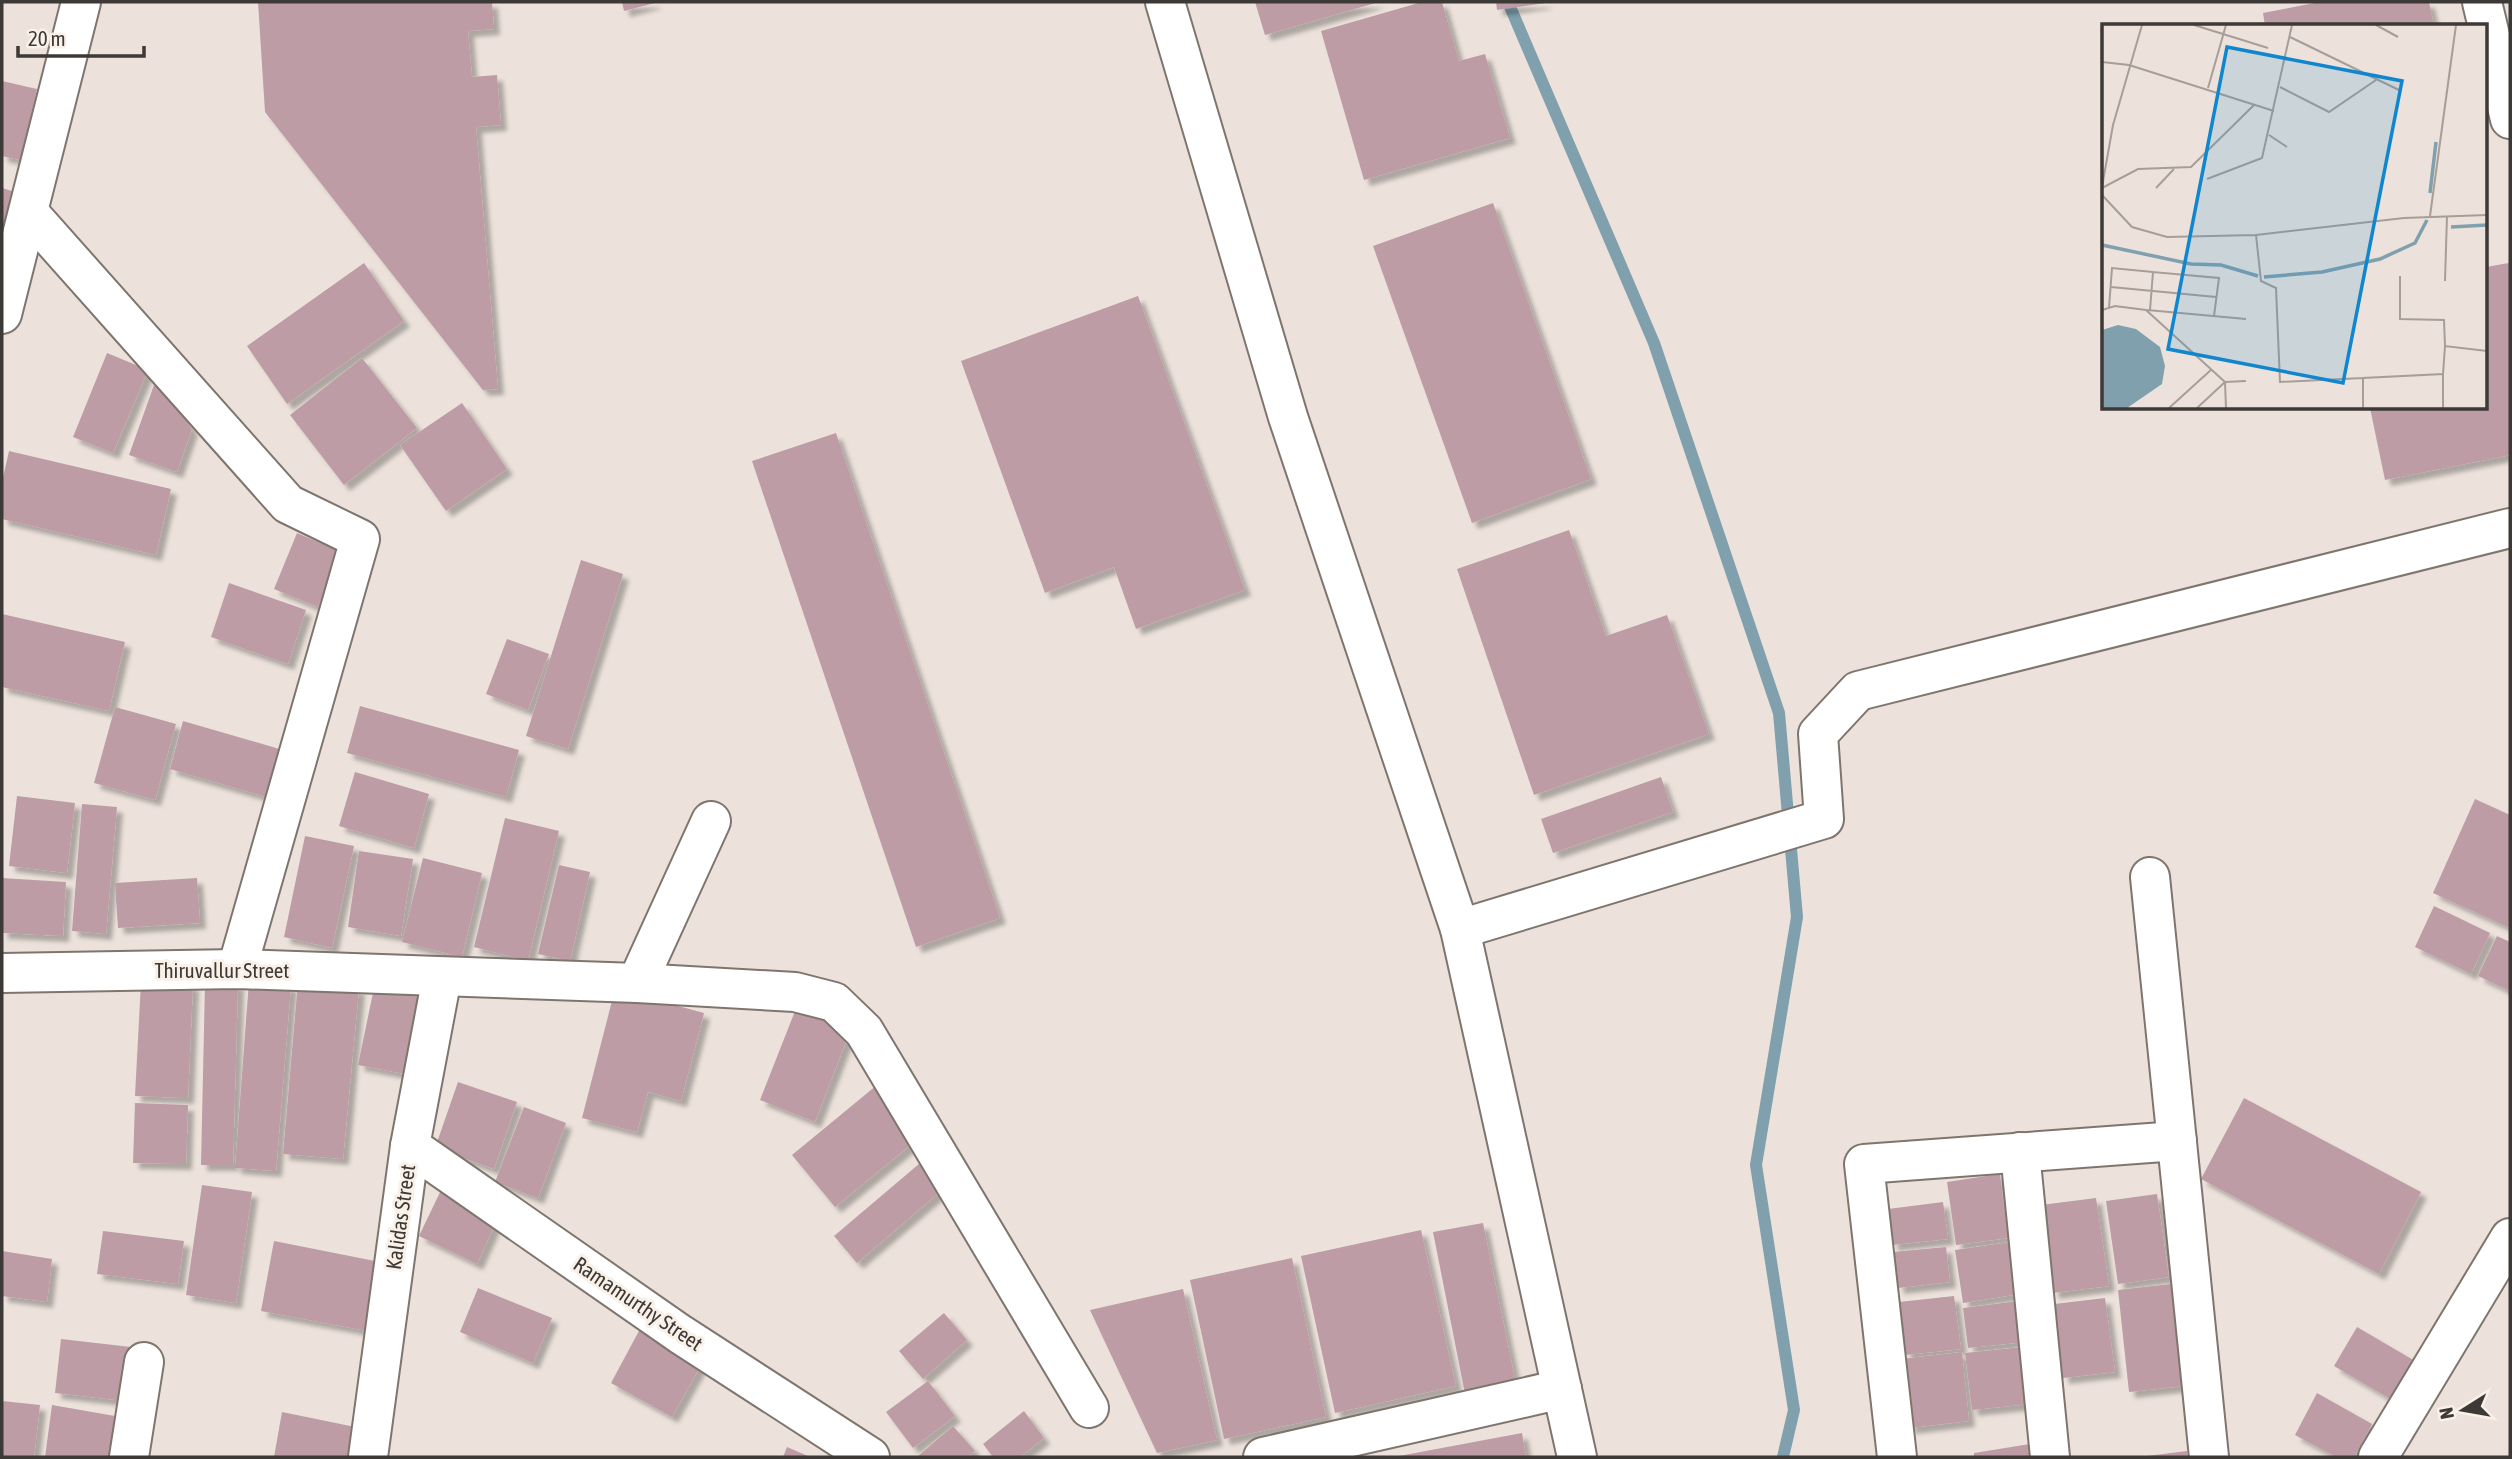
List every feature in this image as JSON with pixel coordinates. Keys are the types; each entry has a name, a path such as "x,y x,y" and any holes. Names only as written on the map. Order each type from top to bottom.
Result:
{"street":[{"path":"2,314 81,2"},
{"path":"1165,2 1288,417 1460,929 1577,1457"},
{"path":"2482,2 2487,24"},
{"path":"2488,27 2510,119"},
{"path":"29,213 288,504 360,539 237,968"},
{"path":"1460,929 1824,819 1818,734 1858,691 2510,528"},
{"path":"637,983 711,821"},
{"path":"2150,877 2209,1457"},
{"name":"Thiruvallur Street","path":"2,973 237,968 637,983 795,992 834,1002 864,1031 1089,1408"},
{"name":"Kalidas Street","path":"368,1457 410,1146 442,977"},
{"path":"1897,1457 1864,1164 2177,1141"},
{"name":"Ramamurthy Street","path":"410,1146 680,1334 870,1457"},
{"path":"2020,1152 2050,1457"},
{"path":"2378,1457 2510,1238"},
{"path":"129,1457 144,1362"},
{"path":"1264,1457 1562,1389"}],"building":[{"path":"258,2 492,2 494,29 468,31 472,77 497,75 501,125 476,127 498,389 483,390 265,112"},
{"path":"622,2 655,2 655,3 624,11"},
{"path":"1255,2 1379,2 1265,35"},
{"path":"1422,2 1442,2 1459,61 1485,54 1510,138 1364,180 1321,31"},
{"path":"1496,2 1546,2 1546,3 1497,10"},
{"path":"2320,2 2429,2 2434,24 2265,24 2263,13"},
{"path":"2,81 37,89 20,160 2,156"},
{"path":"2,188 15,192 2,239"},
{"path":"1493,203 1591,479 1472,523 1373,246"},
{"path":"364,263 404,321 287,404 247,346"},
{"path":"2509,263 2510,455 2385,480 2370,410 2488,410 2488,267"},
{"path":"1138,296 1245,590 1136,629 1114,567 1045,593 961,361"},
{"path":"107,353 148,370 113,453 73,437"},
{"path":"362,358 417,428 344,485 290,415"},
{"path":"154,385 163,389 192,429 177,472 129,455"},
{"path":"462,403 507,469 446,511 400,445"},
{"path":"836,433 1000,918 916,947 752,461"},
{"path":"9,451 171,489 156,555 2,519 2,482"},
{"path":"1569,530 1606,636 1667,615 1709,734 1534,795 1457,569"},
{"path":"297,533 341,552 318,607 274,589"},
{"path":"581,560 623,574 568,749 526,736"},
{"path":"229,583 306,610 288,664 211,637"},
{"path":"2,614 125,642 109,711 2,687"},
{"path":"507,639 549,654 528,710 486,694"},
{"path":"360,706 519,750 506,797 347,753"},
{"path":"115,707 176,724 155,800 94,783"},
{"path":"183,721 283,750 270,798 170,769"},
{"path":"355,772 429,794 414,848 339,826"},
{"path":"1661,777 1673,812 1553,853 1541,819"},
{"path":"17,796 75,803 67,873 9,866"},
{"path":"2475,799 2510,815 2510,928 2433,893"},
{"path":"82,804 117,807 106,934 72,931"},
{"path":"505,818 559,831 528,961 474,947"},
{"path":"305,836 354,846 332,948 284,937"},
{"path":"359,851 413,859 401,936 348,927"},
{"path":"423,858 482,873 462,957 402,942"},
{"path":"559,865 590,872 570,961 538,954"},
{"path":"2,878 66,882 63,936 2,933"},
{"path":"197,878 200,923 118,928 115,883"},
{"path":"2434,906 2490,933 2471,974 2415,947"},
{"path":"2497,936 2510,942 2510,991 2478,976"},
{"path":"249,981 291,985 276,1171 235,1168"},
{"path":"141,982 193,984 188,1098 135,1096"},
{"path":"205,982 238,983 233,1165 201,1165"},
{"path":"298,982 359,988 343,1159 283,1154"},
{"path":"375,983 432,995 415,1076 358,1065"},
{"path":"615,989 704,1013 681,1101 648,1092 637,1132 582,1118"},
{"path":"797,1006 851,1028 815,1122 760,1100"},
{"path":"458,1082 517,1102 494,1169 435,1148"},
{"path":"877,1085 919,1138 835,1207 792,1155"},
{"path":"2244,1098 2421,1192 2379,1274 2201,1179"},
{"path":"135,1103 188,1105 186,1164 133,1163"},
{"path":"524,1107 566,1123 538,1198 495,1182"},
{"path":"926,1158 948,1185 857,1263 834,1236"},
{"path":"2000,1174 2008,1238 1956,1245 1947,1182"},
{"path":"202,1185 252,1192 236,1303 186,1295"},
{"path":"443,1186 500,1213 477,1264 419,1236"},
{"path":"2157,1194 2169,1277 2118,1284 2106,1201"},
{"path":"2096,1198 2109,1286 2053,1293 2041,1205"},
{"path":"1943,1202 1948,1239 1892,1245 1888,1209"},
{"path":"1483,1223 1517,1389 1466,1399 1433,1232"},
{"path":"1421,1230 1456,1386 1335,1413 1301,1256"},
{"path":"103,1231 184,1241 178,1284 97,1274"},
{"path":"274,1241 380,1262 367,1331 261,1311"},
{"path":"2011,1242 2019,1294 1963,1303 1955,1250"},
{"path":"1946,1247 1950,1282 1898,1288 1893,1252"},
{"path":"2,1251 52,1259 47,1302 2,1296"},
{"path":"1292,1258 1326,1417 1224,1439 1190,1280"},
{"path":"2171,1284 2183,1386 2129,1392 2118,1290"},
{"path":"478,1288 552,1318 533,1363 460,1332"},
{"path":"1183,1289 1217,1440 1157,1453 1090,1310"},
{"path":"1954,1296 1961,1349 1905,1355 1899,1302"},
{"path":"2105,1298 2115,1372 2063,1378 2054,1304"},
{"path":"2019,1301 2024,1342 1968,1348 1963,1308"},
{"path":"944,1313 967,1340 923,1379 899,1351"},
{"path":"2357,1327 2415,1361 2392,1400 2334,1366"},
{"path":"640,1329 702,1363 672,1417 611,1383"},
{"path":"61,1339 131,1347 125,1401 55,1393"},
{"path":"2023,1347 2029,1404 1972,1410 1965,1353"},
{"path":"1962,1352 1969,1421 1909,1428 1901,1359"},
{"path":"928,1381 955,1416 913,1448 886,1412"},
{"path":"2317,1393 2372,1424 2354,1457 2336,1457 2295,1435"},
{"path":"2,1401 40,1405 34,1457 2,1457"},
{"path":"52,1405 115,1416 109,1457 45,1457"},
{"path":"1024,1411 1044,1438 1020,1457 993,1457 983,1444"},
{"path":"282,1412 365,1429 360,1457 274,1457"},
{"path":"953,1426 975,1451 967,1457 917,1457"},
{"path":"1522,1433 1526,1457 1399,1457 1399,1456"},
{"path":"2030,1444 2032,1457 1974,1457 1974,1453"},
{"path":"787,1447 810,1457 783,1457"},
{"path":"2187,1451 2188,1457 2147,1457 2147,1456"}],"waterway":[{"path":"1508,2 1654,343 1779,713 1797,917 1756,1165 1794,1410 1783,1457"}]}
